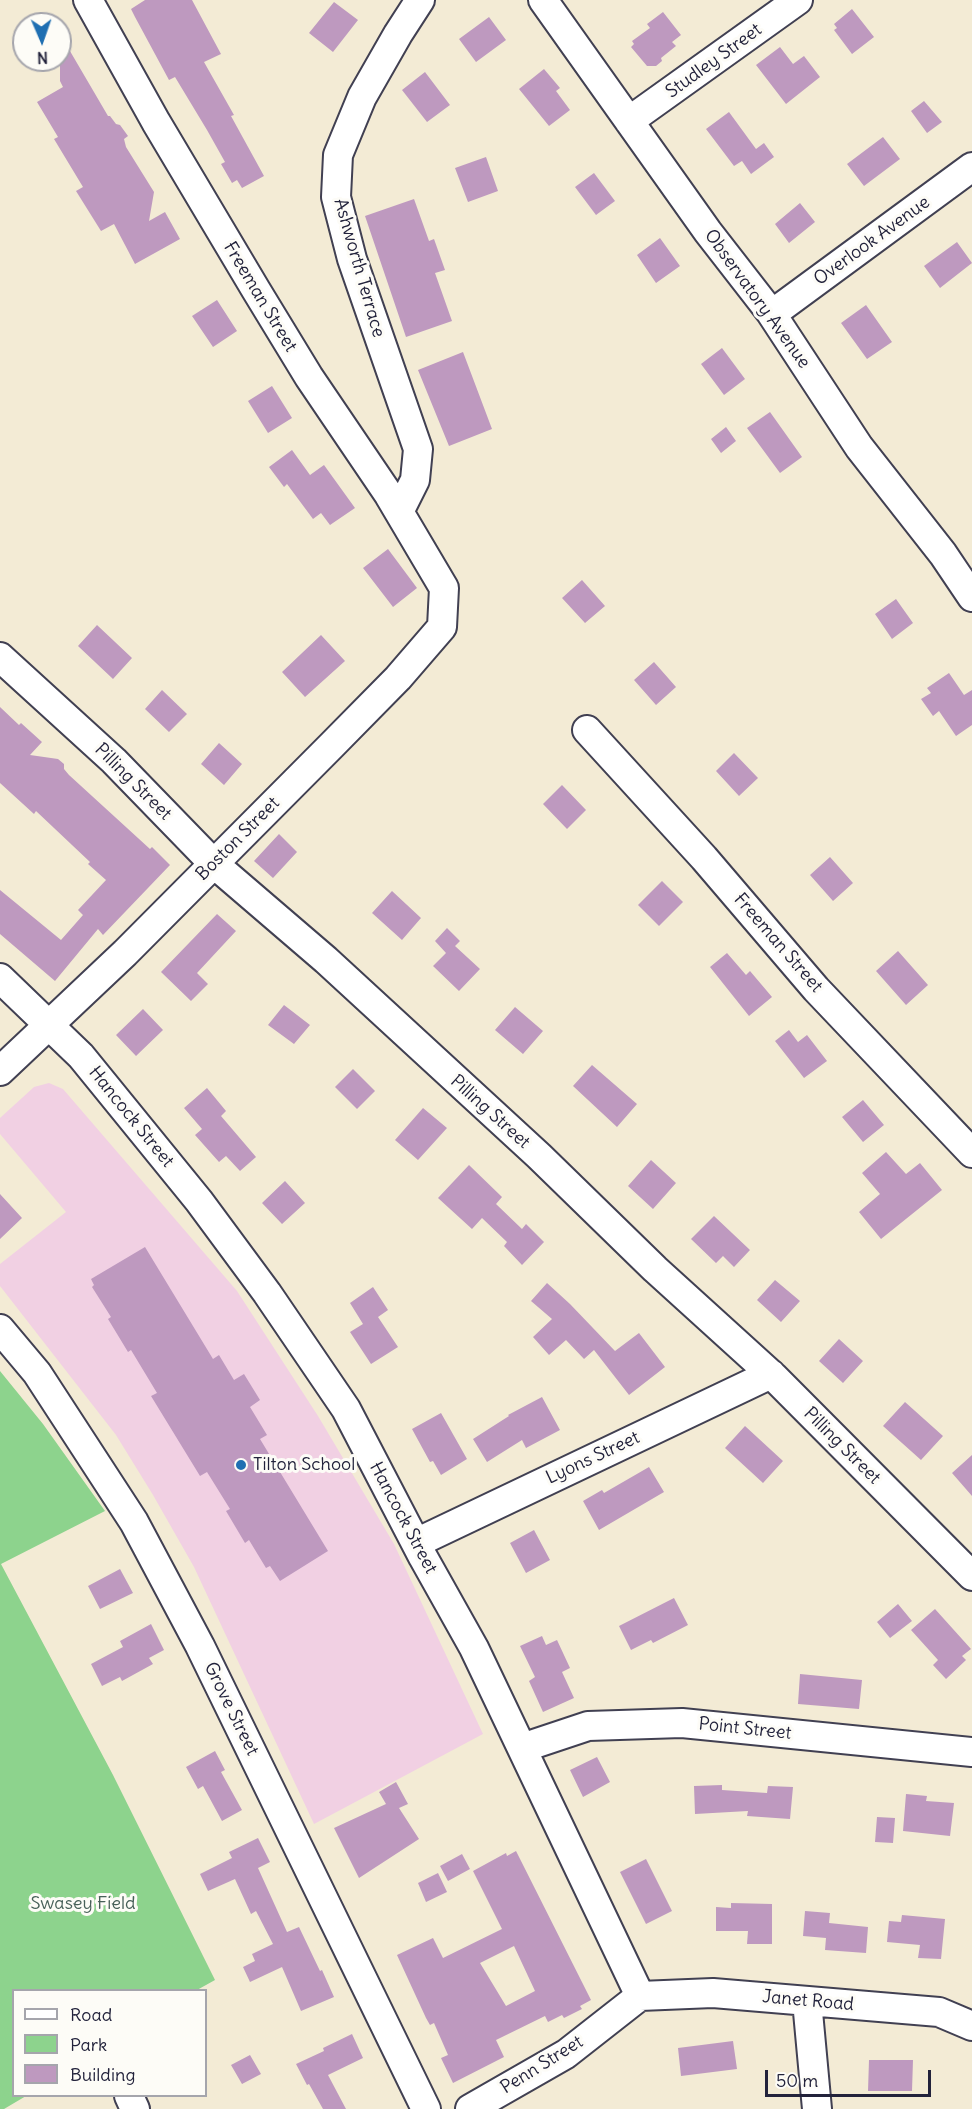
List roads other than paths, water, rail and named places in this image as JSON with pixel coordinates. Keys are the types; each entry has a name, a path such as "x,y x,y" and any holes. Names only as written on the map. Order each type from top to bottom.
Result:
{"street":[{"name":"Freeman Street","path":"88,0 156,122 255,290 309,377 399,512 444,588"},
{"name":"Ashworth Terrace","path":"399,512 415,480 418,449 352,259 336,197 338,155 362,97 420,0"},
{"name":"Observatory Avenue","path":"543,0 708,232 772,314 859,447 943,554 972,597"},
{"name":"Studley Street","path":"629,121 798,0"},
{"name":"Overlook Avenue","path":"772,314 972,167"},
{"name":"Boston Street","path":"0,1071 49,1026 398,678 442,627 444,588"},
{"name":"Pilling Street","path":"0,657 114,761 213,863 326,960 539,1156 655,1269 771,1374 972,1576"},
{"name":"Freeman Street","path":"587,730 704,858 816,989 972,1153"},
{"name":"Hancock Street","path":"0,978 81,1056 199,1202 267,1293 345,1409 474,1648 640,1996"},
{"name":"Grove Street","path":"0,1329 37,1373 134,1522 200,1646 426,2109"},
{"name":"Lyons Street","path":"416,1543 771,1374"},
{"name":"Point Street","path":"522,1748 588,1726 682,1723 972,1752"},
{"name":"Janet Road","path":"640,1996 713,1993 939,2012 972,2026"},
{"name":"Penn Street","path":"470,2109 566,2054 640,1996"},
{"path":"807,2001 817,2109"}],"place":[{"name":"Tilton School","path":"241,1465"}],"park label":[{"name":"Swasey Field","path":"83,1904"}]}
